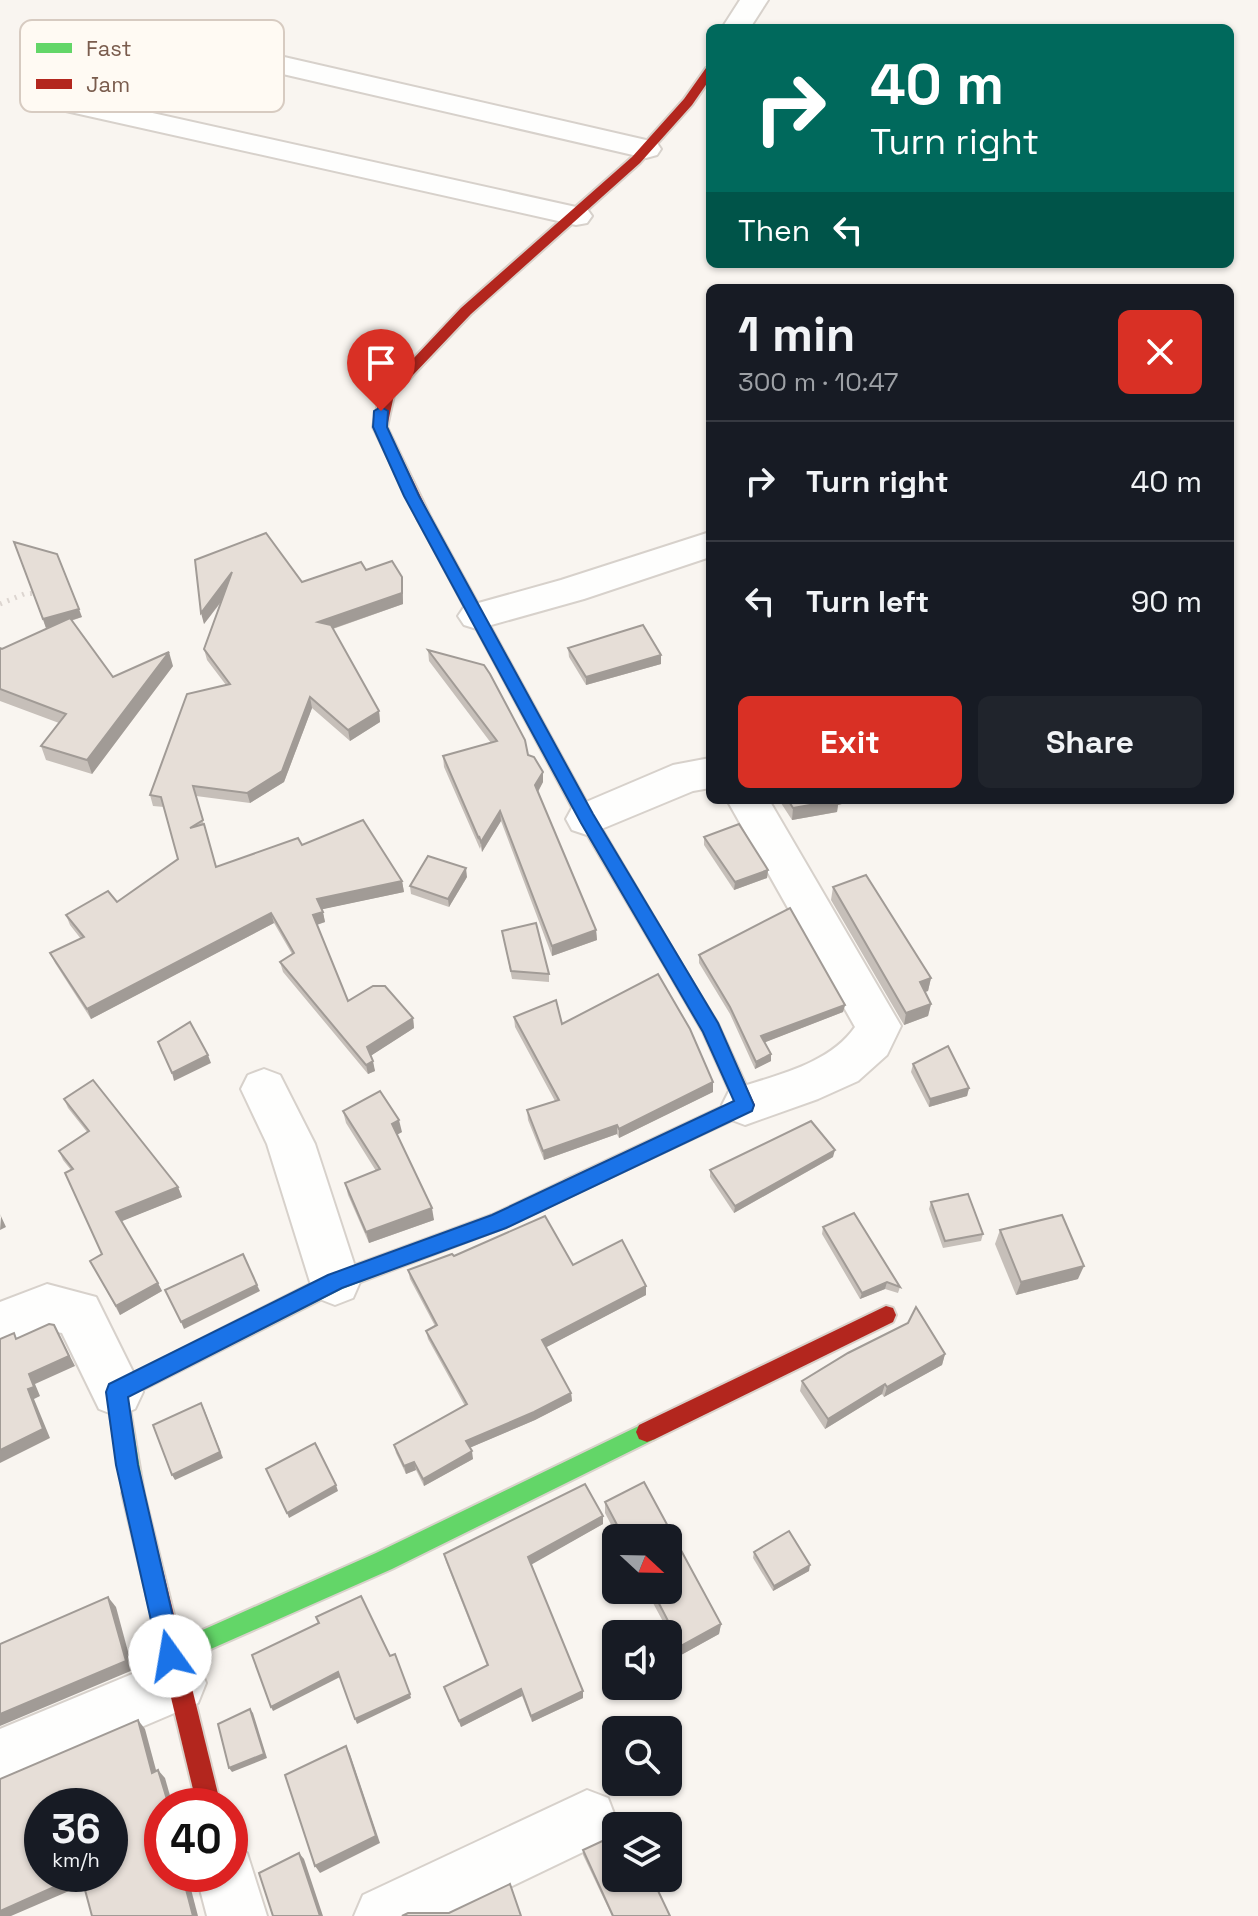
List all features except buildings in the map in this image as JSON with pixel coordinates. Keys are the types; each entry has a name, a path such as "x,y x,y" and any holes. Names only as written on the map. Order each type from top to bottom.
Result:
{"street":[{"path":"739,24 754,0"},
{"path":"284,66 646,149"},
{"path":"706,75 646,149 576,216 452,324 398,379 387,394 380,427 412,496 587,819 711,1029 745,1105"},
{"path":"108,112 576,216"},
{"path":"477,616 571,590 706,545"},
{"path":"587,819 687,776 706,774"},
{"path":"117,1392 335,1282 499,1221 745,1105 847,1063 874,1041 878,1026 750,804"},
{"path":"264,1089 291,1144 335,1282"},
{"path":"0,1325 47,1307 78,1313 117,1392 129,1478 204,1788"},
{"path":"0,1758 413,1547 886,1315"},
{"path":"384,1916 587,1819"},
{"path":"231,1892 237,1916"}],"path":[{"path":"0,604 24,594 41,593"}],"traffic: fast":[{"path":"424,518 587,819 682,980"},
{"path":"133,1493 117,1392 335,1282 499,1221 572,1186"},
{"path":"170,1656 384,1561 647,1432"}],"traffic: jam":[{"path":"424,518 380,427 387,394 466,311 636,160 688,102 706,76"},
{"path":"572,1186 745,1105 711,1029 682,980"},
{"path":"647,1432 886,1315"},
{"path":"133,1493 205,1788"}],"route":[{"path":"170,1656 137,1517 120,1427 117,1392 335,1282 499,1221 745,1105 711,1029 587,819 412,496 380,427 381,411"}]}
